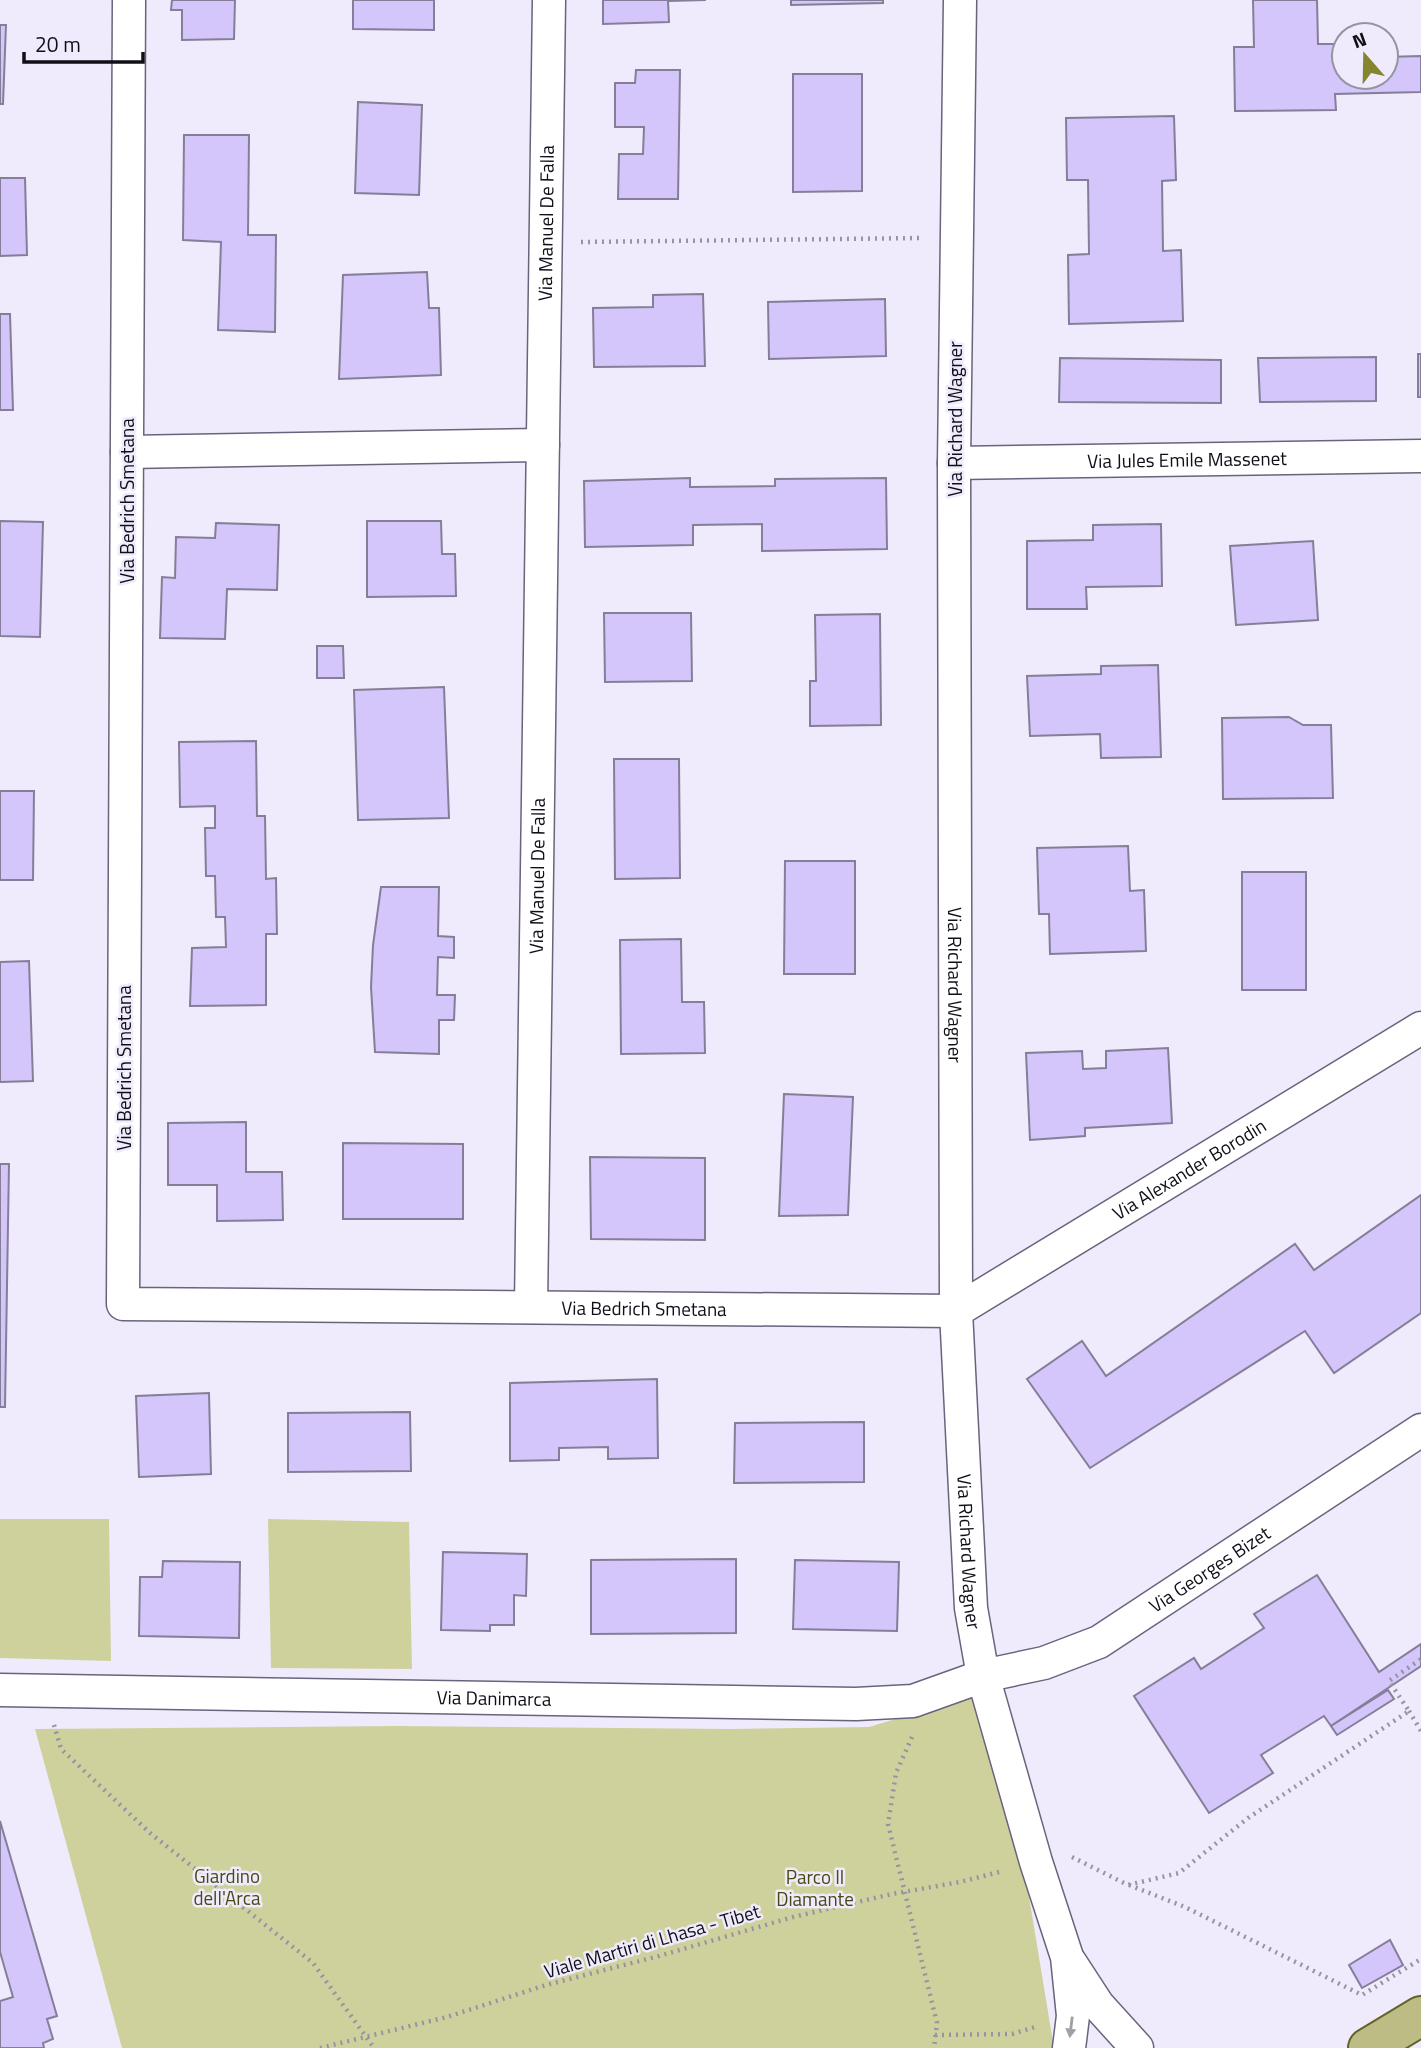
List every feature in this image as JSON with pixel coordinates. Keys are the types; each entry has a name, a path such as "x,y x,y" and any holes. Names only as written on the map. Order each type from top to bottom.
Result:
{"main road":[{"path":"1368,2048 1421,2016"}],"street":[{"name":"Via Bedrich Smetana","path":"129,0 123,1304 956,1311"},
{"name":"Via Manuel De Falla","path":"531,1306 548,0"},
{"name":"Via Richard Wagner","path":"960,0 954,463 956,1311 971,1608 984,1676 1035,1862 1067,1957 1073,2015 1069,2048"},
{"path":"127,452 543,445"},
{"name":"Via Jules Emile Massenet","path":"954,463 1421,456"},
{"name":"Via Alexander Borodin","path":"956,1311 1421,1028"},
{"name":"Via Georges Bizet","path":"984,1676 1044,1663 1099,1642 1421,1430"},
{"name":"Via Danimarca","path":"3,1689 856,1704 913,1701 984,1676"},
{"name":"Via Richard Wagner","path":"1067,1957 1098,2005 1137,2048"}],"path":[{"path":"545,242 957,237"},
{"path":"1421,1659 1389,1681 1421,1731"},
{"path":"52,1691 54,1732 61,1749 150,1833 313,1963 374,2048"},
{"path":"913,1701 912,1738 896,1773 888,1824 937,2023 934,2048"},
{"path":"1128,1885 1179,1873 1248,1818 1409,1711"},
{"name":"Viale Martiri di Lhasa - Tibet","path":"320,2048 447,2017 546,1985 659,1956 793,1916 960,1882 1068,1855 1362,1994 1421,1959"}],"green space":[{"path":"0,1519 109,1519 111,1661 0,1658"},
{"path":"268,1519 409,1522 412,1669 271,1668"},
{"name":"Parco Il Diamante","path":"975,1695 1022,1854 1054,2048 122,2048 35,1729 397,1726 731,1729 869,1727"}],"building":[{"path":"172,0 235,0 234,39 182,40 182,10 171,10"},
{"path":"353,0 434,0 434,30 353,29"},
{"path":"603,0 706,0 668,1 669,22 603,24"},
{"path":"791,0 883,0 883,3 791,5"},
{"path":"1253,0 1317,0 1318,44 1330,44 1330,91 1400,91 1400,57 1421,56 1421,92 1335,94 1336,110 1235,111 1234,47 1254,47"},
{"path":"0,25 6,25 3,104 0,104"},
{"path":"636,70 680,70 678,199 618,199 619,154 643,154 644,127 615,127 615,83 635,83"},
{"path":"793,74 862,74 862,191 793,192"},
{"path":"358,102 422,105 419,195 355,193"},
{"path":"1174,116 1176,180 1162,181 1163,251 1181,250 1183,321 1069,324 1068,255 1089,254 1088,180 1067,180 1066,118"},
{"path":"184,135 249,135 248,235 276,235 275,332 218,330 221,242 183,240"},
{"path":"0,178 25,178 27,255 0,256"},
{"path":"427,272 429,308 439,308 441,375 339,379 343,275"},
{"path":"703,294 705,366 594,367 593,308 653,307 653,295"},
{"path":"885,299 886,356 769,359 768,302"},
{"path":"0,314 10,314 13,410 0,410"},
{"path":"1418,354 1421,354 1421,397 1418,397"},
{"path":"1376,357 1376,401 1260,402 1258,358"},
{"path":"1060,358 1221,360 1221,403 1059,402"},
{"path":"690,478 690,487 775,486 775,479 886,478 887,549 762,551 762,524 693,525 693,545 585,547 584,481"},
{"path":"0,521 43,522 40,637 0,636"},
{"path":"367,521 441,521 442,554 455,554 456,596 367,597"},
{"path":"216,523 279,525 277,590 227,589 225,639 160,638 162,577 175,578 176,537 215,538"},
{"path":"1161,524 1162,586 1086,587 1087,609 1027,609 1027,541 1093,540 1093,525"},
{"path":"1313,541 1318,620 1236,625 1230,546"},
{"path":"604,613 691,613 692,681 605,682"},
{"path":"880,614 881,725 810,726 810,681 816,681 815,615"},
{"path":"317,646 343,646 344,678 317,678"},
{"path":"1158,665 1161,757 1101,758 1100,734 1030,736 1027,676 1101,674 1101,666"},
{"path":"444,687 449,818 358,820 354,690"},
{"path":"1289,717 1303,725 1331,725 1333,798 1223,799 1222,718"},
{"path":"256,741 257,816 265,816 266,879 276,878 277,934 266,934 266,1005 190,1006 192,948 226,947 225,917 216,917 215,876 206,876 205,828 215,828 215,806 180,807 179,742"},
{"path":"614,759 679,759 680,878 615,879"},
{"path":"0,791 34,791 33,880 0,880"},
{"path":"1128,846 1130,891 1144,890 1146,951 1050,954 1049,914 1039,914 1037,848"},
{"path":"785,861 855,861 855,974 784,974"},
{"path":"1242,872 1306,872 1306,990 1242,990"},
{"path":"381,887 439,887 438,936 454,937 454,958 438,957 437,995 455,995 454,1020 439,1020 439,1054 375,1052 371,987 373,945"},
{"path":"681,939 682,1002 704,1002 705,1053 621,1054 620,940"},
{"path":"29,961 33,1081 0,1082 0,962"},
{"path":"1168,1048 1172,1123 1085,1128 1085,1136 1030,1140 1026,1053 1082,1051 1083,1069 1106,1068 1106,1051"},
{"path":"784,1094 853,1097 848,1215 779,1216"},
{"path":"246,1122 246,1172 282,1172 283,1220 217,1221 217,1185 168,1185 168,1123"},
{"path":"343,1143 463,1144 463,1219 343,1219"},
{"path":"590,1157 705,1158 705,1240 591,1239"},
{"path":"0,1164 9,1164 5,1407 0,1407"},
{"path":"1421,1195 1421,1313 1334,1373 1305,1331 1090,1468 1027,1379 1082,1341 1106,1376 1295,1244 1314,1270"},
{"path":"657,1379 658,1458 608,1459 608,1447 559,1448 559,1460 510,1461 510,1383"},
{"path":"209,1393 211,1474 139,1477 136,1396"},
{"path":"410,1412 411,1471 288,1472 288,1413"},
{"path":"864,1422 864,1482 734,1483 735,1423"},
{"path":"443,1552 527,1554 526,1596 514,1595 514,1625 490,1625 490,1631 441,1630"},
{"path":"736,1559 736,1633 591,1634 591,1560"},
{"path":"795,1560 899,1562 897,1631 793,1629"},
{"path":"163,1561 240,1562 239,1638 139,1636 140,1577 162,1577"},
{"path":"1317,1575 1379,1672 1421,1644 1421,1666 1331,1726 1324,1716 1261,1755 1273,1773 1209,1813 1134,1696 1194,1658 1201,1669 1264,1628 1254,1614"},
{"path":"1388,1690 1394,1699 1337,1735 1331,1726"},
{"path":"0,1821 57,2016 47,2019 53,2039 43,2043 44,2048 0,2048 0,2001 13,1997 0,1952"},
{"path":"1390,1940 1403,1965 1362,1988 1349,1965"}],"park label":[{"name":"Giardino dell'Arca","path":"227,1887"}]}
